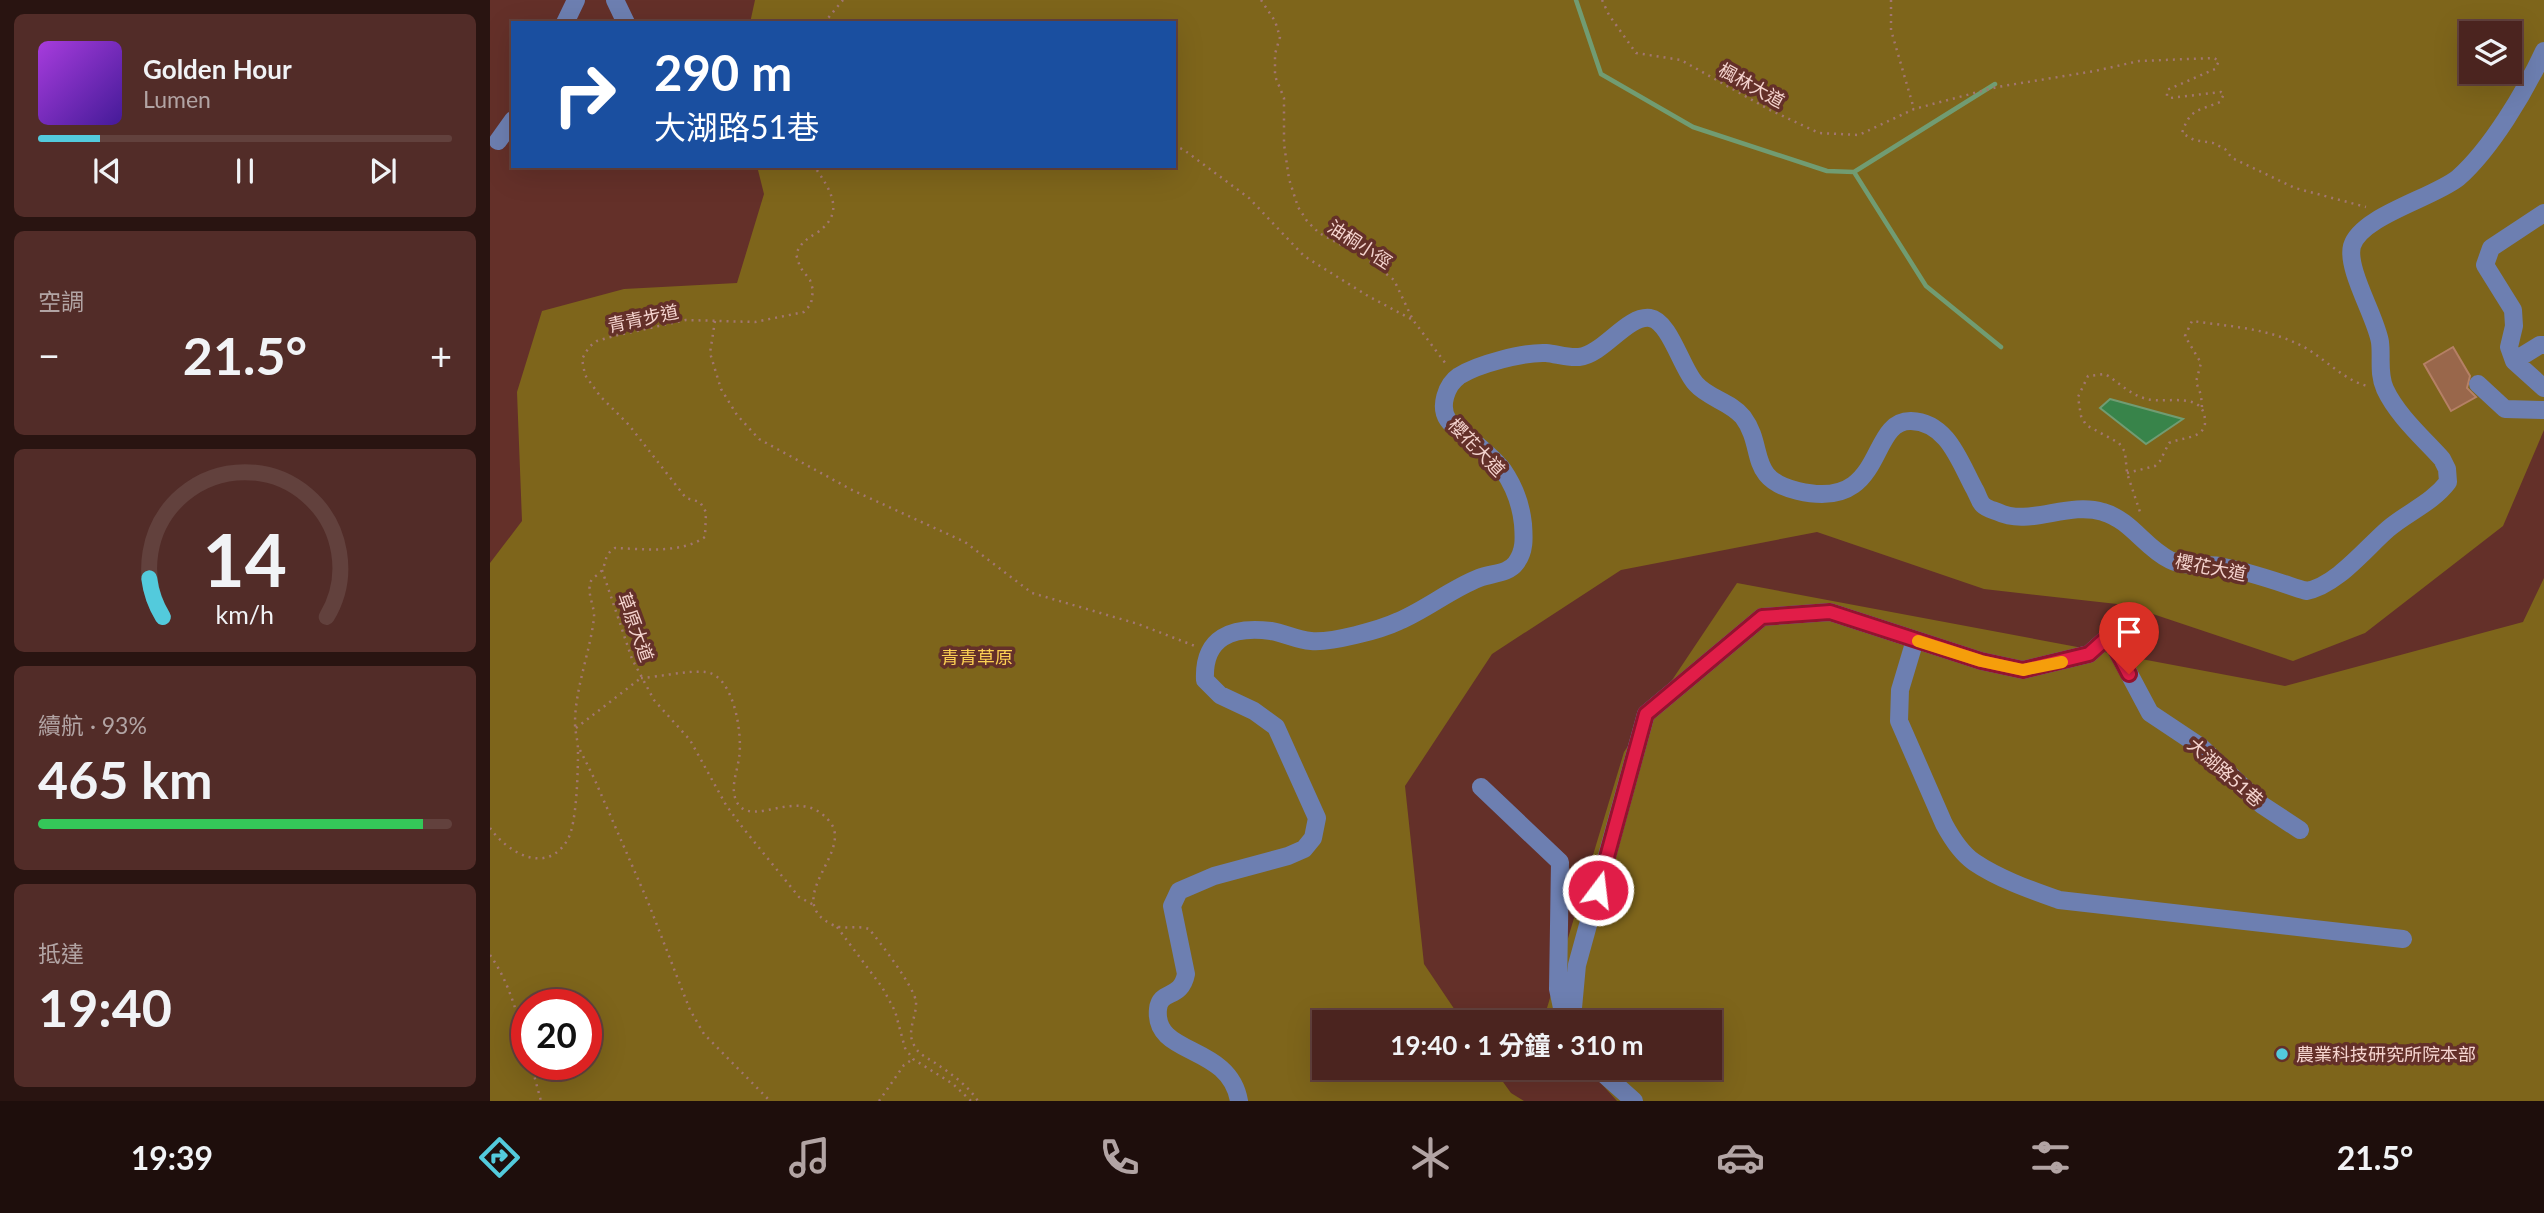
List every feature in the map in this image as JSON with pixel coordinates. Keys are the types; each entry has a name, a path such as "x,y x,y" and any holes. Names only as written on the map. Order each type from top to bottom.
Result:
{"street":[{"path":"566,21 576,0"},
{"path":"615,0 625,21"},
{"name":"櫻花大道","path":"1208,652 1222,637 1241,631 1272,631 1309,641 1331,640 1396,623 1481,577 1510,570 1520,560 1525,542 1521,506 1504,472 1448,421 1444,407 1447,391 1456,377 1528,353 1548,353 1572,358 1591,355 1637,320 1650,318 1661,324 1696,386 1741,414 1750,431 1761,469 1777,484 1799,492 1830,494 1852,487 1869,470 1884,437 1894,426 1909,421 1929,426 1943,434 1983,505 2004,516 2028,517 2067,508 2101,511 2119,519 2171,561 2219,566 2306,591 2316,589 2332,580 2390,527 2439,495 2448,482 2442,459 2393,403 2384,388 2380,371 2380,341 2353,263 2353,246 2362,233 2380,218 2456,179 2476,160 2521,93 2544,51"},
{"path":"498,141 511,123"},
{"path":"2544,213 2491,248 2485,264 2513,310 2514,326 2509,347 2514,361 2544,388"},
{"path":"2514,361 2544,345"},
{"path":"2478,384 2504,409 2544,410"},
{"name":"大湖路51巷","path":"1573,1010 1577,965 1646,714 1762,617 1830,612 1981,661 2023,670 2089,654 2109,636 2150,713 2201,747 2262,805 2300,830"},
{"path":"1915,640 1900,690 1899,721 1944,824 1952,838 1973,861 2029,889 2059,900 2403,939"},
{"path":"1208,652 1204,661 1205,680 1220,695 1254,711 1276,727 1317,818 1313,838 1304,849 1289,856 1214,876 1179,891 1172,906 1186,974 1184,984 1177,992 1166,996 1158,1007 1159,1022 1167,1037 1178,1045 1211,1059 1225,1071 1234,1084 1239,1101"},
{"path":"1481,787 1560,862 1558,989 1562,1010"},
{"path":"1610,1080 1634,1101"}],"path":[{"path":"834,0 840,5"},
{"path":"826,21 844,0"},
{"name":"油桐小徑","path":"1261,0 1275,21 1280,37 1275,54 1275,76 1284,98 1284,144 1289,180 1298,206 1307,222 1319,233 1364,257 1394,280 1413,320 1456,377"},
{"name":"楓林大道","path":"1602,0 1609,15 1636,53 1681,60 1770,110 1819,133 1859,135 1914,109 1997,87 2139,61 2214,58 2219,61 2215,69 2167,90 2166,96 2170,98 2221,92 2224,94 2220,102 2197,109 2186,119 2182,132 2194,140 2213,143 2225,149 2232,158 2283,183 2365,206 2380,218"},
{"path":"1891,0 1891,30 1914,109"},
{"path":"1176,146 1249,198 1304,256 1413,320"},
{"name":"青青步道","path":"602,569 607,554 615,548 679,547 695,544 705,537 706,512 700,502 686,498 629,425 600,396 585,375 582,359 589,347 597,341 614,335 686,320 755,322 804,312 811,304 813,290 796,254 800,243 825,227 834,216 834,203 829,188 815,168"},
{"path":"715,320 710,353 721,389 737,415 759,439 852,490 965,542 1032,593 1138,624 1208,652"},
{"path":"2127,473 2155,466 2169,443 2197,435 2205,425 2202,395 2196,382 2201,363 2185,336 2192,321 2279,336 2313,352 2352,380 2372,388 2384,388"},
{"path":"2141,515 2127,473 2125,452 2119,443 2086,425 2081,416 2077,406 2082,384 2088,376 2105,374 2132,394 2158,402 2186,400 2195,402 2202,408"},
{"name":"草原大道","path":"602,569 632,659 642,678 705,672 719,676 726,686 738,723 740,743 733,790 737,803 745,811 757,813 792,805 803,806 830,822 835,832 835,843 816,884 814,905"},
{"name":"草原大道","path":"490,828 499,841 513,852 536,859 547,858 568,839 573,820 578,747 576,728 594,613 590,595 591,582 602,569"},
{"path":"576,728 642,678 654,700 690,740 726,805 743,828 799,897 814,905 820,915 837,927 882,986 895,1011 905,1048 913,1059 953,1084 971,1101"},
{"path":"578,747 648,902 690,1010 704,1034 770,1101"},
{"path":"837,927 857,926 869,929 913,992 916,1006 911,1034 915,1047 920,1054 961,1082 978,1101"},
{"path":"490,955 502,973 511,998"},
{"path":"879,1101 904,1065 913,1059"},
{"path":"535,1080 541,1101"}],"green space":[{"name":"青青草原","path":"755,0 2544,0 2544,430 2503,526 2365,633 2293,661 2126,605 1984,589 1817,532 1621,570 1492,654 1405,786 1424,964 1455,1010 1312,1010 1312,1080 1502,1080 1511,1093 1524,1101 490,1101 490,563 522,521 517,392 542,311 624,289 737,283 764,194 758,168 1176,168 1176,21 750,21"},
{"path":"2544,578 2544,1101 1617,1101 1598,1080 1722,1080 1722,1010 1546,1010 1624,752 1737,583 2285,686 2523,622"}],"shaded area":[{"path":"2110,399 2183,419 2146,444 2100,408"}],"building":[{"path":"2453,347 2470,376 2467,388 2476,397 2451,411 2424,364"}],"waterway":[{"path":"1576,0 1601,74 1693,127 1827,171 1854,172 1926,286 2001,347"},
{"path":"1854,172 1995,84"}],"slow traffic":[{"path":"1918,641 1981,661 2023,670 2062,662"}],"place":[{"name":"農業科技研究所院本部","path":"2282,1054"}],"route":[{"path":"1598,890 1646,714 1762,617 1830,612 1981,661 2023,670 2045,667 2089,654 2109,636 2129,674"}]}
